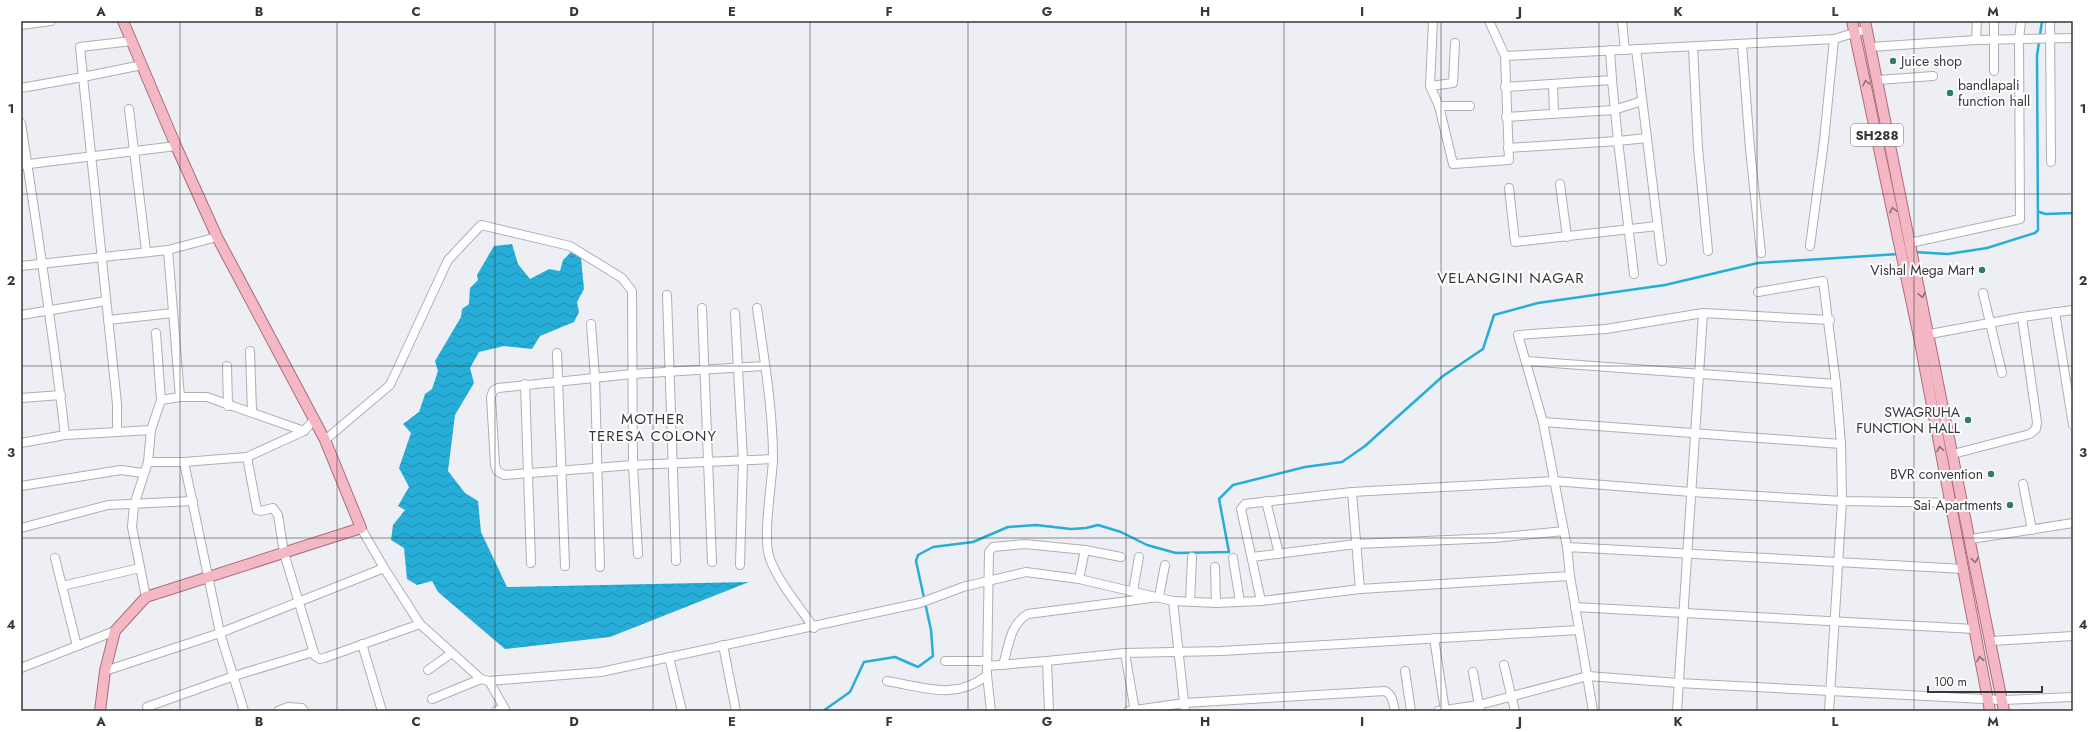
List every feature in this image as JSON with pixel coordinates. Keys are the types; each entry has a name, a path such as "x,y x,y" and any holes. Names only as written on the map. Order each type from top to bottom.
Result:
{"main road":[{"path":"100,711 105,671 115,631 146,597 207,579 361,528 325,440 313,421 217,236 176,146 123,21"},
{"name":"SH288","path":"1852,21 1901,248 1964,569 1990,711"},
{"name":"SH288","path":"1866,25 1992,641 2004,711"}],"street":[{"path":"21,24 51,21"},
{"path":"1433,21 1430,86 1439,106 1453,164 1509,160 1506,117 1505,56 1489,21"},
{"path":"1622,21 1626,50"},
{"path":"1976,40 1977,21"},
{"path":"1994,21 1994,71"},
{"path":"1912,249 2020,219 2019,40 2021,21"},
{"path":"2050,21 2047,38 2051,162"},
{"path":"1505,56 1834,40 1854,33 1866,25"},
{"path":"1870,47 1976,40 2073,38"},
{"path":"117,431 117,404 80,47 132,40"},
{"path":"1810,246 1824,141 1834,40"},
{"path":"1430,86 1453,83 1455,43"},
{"path":"1742,44 1750,149 1762,253"},
{"path":"1693,47 1698,148 1708,251"},
{"path":"1636,49 1662,261"},
{"path":"1610,50 1614,110 1634,274"},
{"path":"21,88 83,78 142,65"},
{"path":"1878,80 1933,76"},
{"path":"1505,87 1612,80"},
{"path":"1553,84 1554,114"},
{"path":"1506,117 1614,110 1642,101"},
{"path":"1439,106 1470,106"},
{"path":"129,109 146,251"},
{"path":"21,123 24,165 50,310 65,435"},
{"path":"1508,148 1647,138"},
{"path":"24,165 134,153 176,146"},
{"path":"1560,184 1567,237"},
{"path":"1509,188 1515,242 1657,226"},
{"path":"325,440 390,385 448,260 481,225 570,246 622,278 632,291 633,465 638,554"},
{"path":"21,266 146,251 168,250 217,236"},
{"path":"168,250 180,397"},
{"path":"1758,292 1823,281 1830,320 1841,444 1842,501 1837,562 1829,711"},
{"path":"1983,293 2002,373"},
{"path":"667,295 674,463 676,561"},
{"path":"21,315 106,301"},
{"path":"702,308 712,562"},
{"path":"757,308 765,366 773,459 768,539 769,557 777,573 814,628"},
{"path":"1930,334 2022,317 2073,310"},
{"path":"2055,312 2073,425"},
{"path":"108,320 173,313"},
{"path":"735,313 744,460 740,565"},
{"path":"1593,711 1588,676 1578,630 1564,531 1542,422 1518,335 1606,329 1702,313 1830,320"},
{"path":"1677,711 1686,552 1700,373 1702,313"},
{"path":"1953,454 2030,434 2036,429 2037,422 2022,317"},
{"path":"591,324 595,378 600,567"},
{"path":"146,597 132,527 134,505 143,473 148,462 151,430 161,400 156,333"},
{"path":"250,351 252,412"},
{"path":"557,353 563,470 565,566"},
{"path":"1526,362 1700,373 1836,384"},
{"path":"227,366 228,406"},
{"path":"765,366 632,374 498,388 493,391 492,397 495,465 497,471 504,475 633,465 773,459"},
{"path":"525,384 531,563"},
{"path":"21,398 61,395"},
{"path":"161,400 180,397 207,397 228,406 252,412 304,431"},
{"path":"148,462 184,462 247,457 304,431 313,421"},
{"path":"1542,422 1841,444"},
{"path":"21,442 65,435 151,430"},
{"path":"247,457 257,510 261,511 273,508 276,511 284,553 313,652 317,658 320,659 420,624"},
{"path":"184,462 194,500 207,579 220,633 244,711"},
{"path":"21,486 126,469 143,473"},
{"path":"1261,601 1242,506 1245,504 1266,501 1352,492 1554,481 1691,492 1842,501 1964,504"},
{"path":"2023,484 2032,530"},
{"path":"1352,492 1360,589"},
{"path":"21,528 108,505 134,505 194,500"},
{"path":"1266,501 1279,554"},
{"path":"1971,539 2073,523"},
{"path":"361,528 384,568 420,624 485,680 502,710"},
{"path":"1252,557 1356,544 1494,538 1564,531"},
{"path":"991,711 987,667 989,552 993,547 1025,544 1085,550 1121,557"},
{"path":"1567,547 1686,552 1964,569"},
{"path":"1079,578 1085,550"},
{"path":"1133,591 1139,557"},
{"path":"1190,602 1192,557"},
{"path":"55,558 77,646"},
{"path":"1233,558 1240,602"},
{"path":"1159,597 1165,565"},
{"path":"1216,567 1216,603"},
{"path":"62,586 140,568"},
{"path":"105,671 220,633 384,568"},
{"path":"432,699 485,680 601,672 723,645 814,628 920,603 963,587 1026,572 1079,578 1173,600 1216,603 1261,601 1360,589 1570,576"},
{"path":"1003,665 1014,625 1028,614 1159,597"},
{"path":"1173,600 1185,707"},
{"path":"1575,607 1974,629"},
{"path":"945,661 987,667 1125,653 1222,650 1578,630"},
{"path":"21,668 115,631"},
{"path":"1992,641 2073,636"},
{"path":"1434,638 1443,711 1479,708 1512,697 1588,676 1678,683 2002,700 2073,697"},
{"path":"362,644 382,711"},
{"path":"723,645 736,711"},
{"path":"147,707 234,676 313,652"},
{"path":"428,670 452,653"},
{"path":"1125,653 1135,711"},
{"path":"669,657 682,711"},
{"path":"1047,661 1049,711"},
{"path":"1504,665 1515,711"},
{"path":"887,681 951,691 969,687 987,667"},
{"path":"1405,671 1410,711"},
{"path":"1474,672 1479,708"},
{"path":"1128,711 1385,691 1389,693 1392,698 1395,711"},
{"path":"278,711 296,706 302,708 304,711"}],"water":[{"path":"512,244 518,264 530,279 549,269 560,271 563,260 571,252 581,258 584,289 577,302 579,312 574,322 540,336 532,349 504,346 479,352 470,368 474,383 455,415 448,471 465,493 478,501 481,532 507,587 749,582 610,637 505,649 438,592 432,581 417,585 407,579 404,548 391,540 393,525 405,510 398,506 409,487 399,468 411,433 403,424 419,412 425,394 432,389 438,371 435,361 461,317 462,309 469,304 470,288 478,280 477,275 494,246"}],"waterway":[{"path":"1914,252 1948,254 1987,248 2035,233 2038,230 2037,56 2042,21"},
{"path":"2039,212 2046,214 2073,213"},
{"path":"823,711 850,692 864,662 895,657 918,667 933,656 931,630 916,561 918,555 933,547 973,542 1008,527 1036,525 1071,529 1086,528 1098,525 1121,532 1147,545 1176,553 1229,552 1219,499 1233,485 1305,467 1342,462 1365,446 1443,376 1483,349 1494,315 1538,303 1665,285 1758,263 1899,254"}],"place":[{"name":"Juice shop","path":"1893,61"},
{"name":"bandlapali function hall","path":"1950,93"},
{"name":"Vishal Mega Mart","path":"1982,270"},
{"name":"SWAGRUHA FUNCTION HALL","path":"1968,420"},
{"name":"BVR convention","path":"1991,474"},
{"name":"Sai Apartments","path":"2010,505"}],"district":[{"name":"VELANGINI NAGAR","path":"1511,278"},
{"name":"MOTHER TERESA COLONY","path":"653,428"}]}
